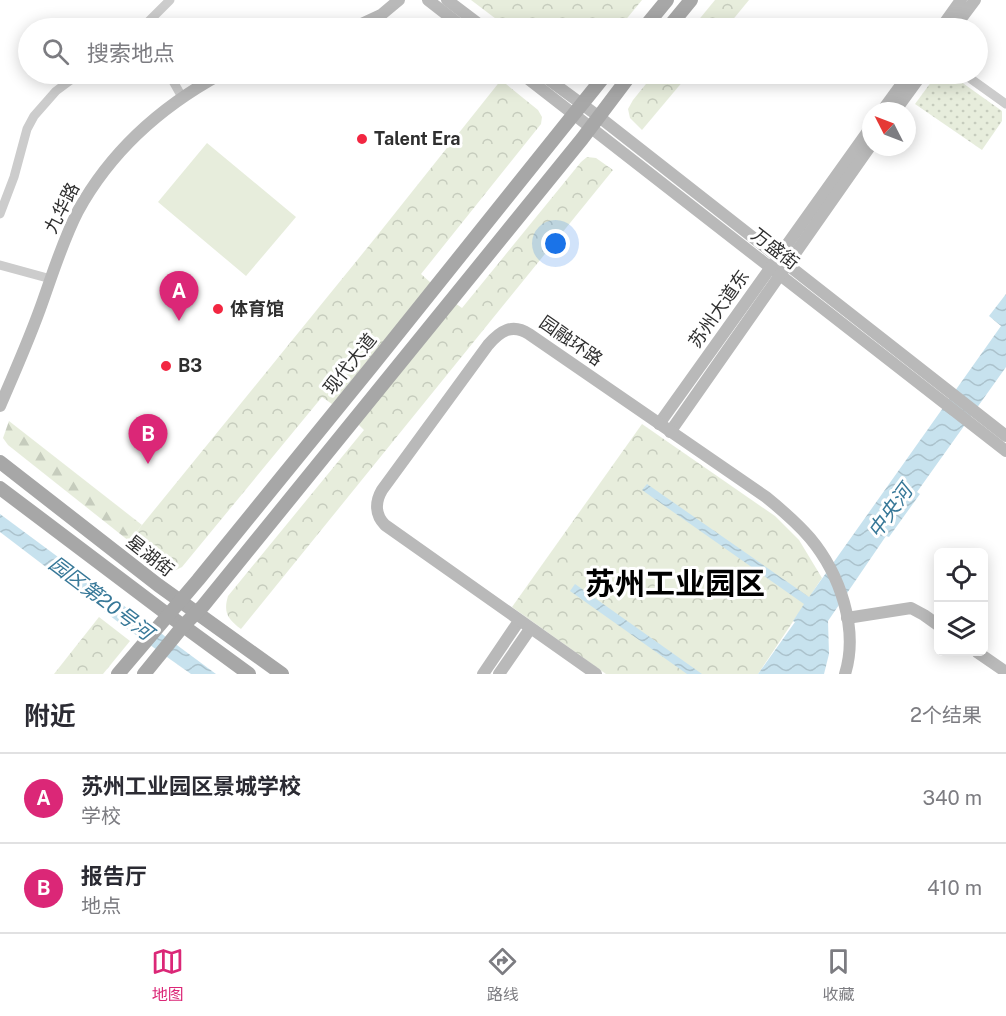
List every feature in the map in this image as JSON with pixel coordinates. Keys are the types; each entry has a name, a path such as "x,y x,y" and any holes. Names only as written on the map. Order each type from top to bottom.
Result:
{"main road":[{"path":"375,18 399,0"},
{"path":"428,0 451,18"},
{"path":"447,0 471,18"},
{"path":"652,18 667,0"},
{"path":"676,18 691,0"},
{"path":"948,18 961,0"},
{"path":"962,18 975,0"},
{"name":"九华路","path":"0,406 71,226 96,183 130,142 156,117 204,84"},
{"name":"万盛街","path":"538,84 595,122 973,418 1006,452"},
{"name":"万盛街","path":"552,84 578,109"},
{"name":"现代大道","path":"118,674 497,212 598,84"},
{"path":"144,674 196,613 624,84"},
{"path":"889,102 902,84"},
{"path":"902,102 915,84"},
{"name":"苏州大道东","path":"670,432 862,141"},
{"name":"苏州大道东","path":"659,424 863,156"},
{"name":"园融环路","path":"596,674 385,525 379,516 378,497 382,490 488,345 500,333 511,328 526,332 748,484 782,510 812,540 827,563 847,614 850,649 845,674"},
{"name":"万盛街","path":"973,418 1006,436"},
{"name":"星湖街","path":"0,462 180,601 282,674"},
{"name":"星湖街","path":"0,488 167,615 249,674"},
{"path":"847,614 911,608 934,621"},
{"path":"483,674 519,621"},
{"path":"499,674 530,629"},
{"path":"984,656 1006,672"}],"street":[{"path":"153,18 170,0"},
{"path":"0,214 14,177 27,129 34,116 56,91 65,84"},
{"path":"175,84 182,97"},
{"path":"978,84 1006,104"},
{"path":"0,265 51,279"}],"green space":[{"path":"471,0 642,0 627,18 495,18"},
{"path":"715,0 749,0 734,18 700,18"},
{"path":"498,84 506,84 538,110 542,117 541,124 421,274 431,283 332,404 322,397 182,567 174,571 167,570 129,541"},
{"path":"646,84 681,84 642,130 630,118 628,109"},
{"path":"930,84 964,84 1002,111 1002,121 982,150 916,105"},
{"path":"207,143 296,217 246,276 158,202"},
{"path":"587,157 596,158 613,170 241,629 226,611 228,596 364,430 357,423 455,303 462,308"},
{"path":"9,421 142,525 129,541 8,445 3,438"},
{"path":"642,424 775,516 799,540 822,578 758,674 606,674 512,607"},
{"path":"99,617 130,641 103,674 54,674"}],"water":[{"name":"中央河","path":"1006,294 1006,367 917,492 920,494 889,537 886,536 828,621 829,654 824,674 758,674 795,622 793,621 804,604 642,490 647,484 809,597 1001,326 989,316"},
{"name":"园区第20号河","path":"0,514 216,674 191,674 126,628 0,532"},
{"path":"575,584 702,674 687,674 570,591"}],"place":[{"name":"Talent Era","path":"362,139"},
{"name":"体育馆","path":"218,309"},
{"name":"苏州工业园区景城学校","path":"179,321"},
{"name":"B3","path":"166,366"},
{"name":"报告厅","path":"148,464"}],"district":[{"name":"苏州工业园区","path":"675,584"}]}
